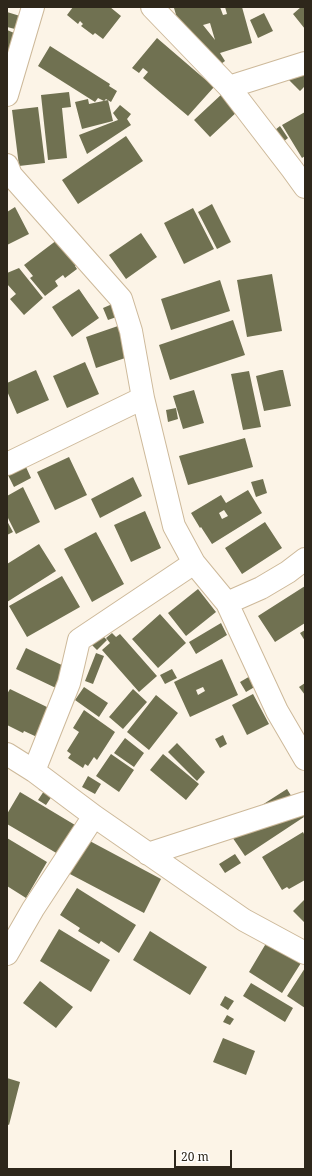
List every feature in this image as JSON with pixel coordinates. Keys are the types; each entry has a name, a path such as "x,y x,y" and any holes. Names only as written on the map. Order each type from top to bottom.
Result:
{"street":[{"path":"7,95 33,7"},
{"path":"152,7 229,87 305,187"},
{"path":"229,87 305,63"},
{"path":"8,173 121,299 131,331 143,398 174,526 194,563 227,603 277,712 305,759"},
{"path":"7,464 143,398"},
{"path":"227,603 261,588 288,572 305,559"},
{"path":"34,771 69,683 79,640 194,563"},
{"path":"7,754 34,771 94,816 244,920 305,953"},
{"path":"148,854 305,803"},
{"path":"7,954 33,909 94,816"}],"building":[{"path":"73,7 110,7 121,16 103,39 95,33 93,35 81,26 83,24 80,21 78,24 67,15"},
{"path":"220,7 223,15 227,14 225,7 242,7 252,43 220,53 225,61 214,69 177,18 174,8","holes":["210,23 215,40 203,25"]},
{"path":"301,7 305,7 305,29 293,14"},
{"path":"7,12 20,16 15,29 7,27"},
{"path":"264,13 273,31 258,38 250,20"},
{"path":"7,30 19,35 7,65"},
{"path":"157,38 214,87 188,116 143,78 148,72 143,68 139,73 132,68"},
{"path":"50,46 110,84 109,86 117,91 111,102 106,99 104,101 98,98 95,102 38,66"},
{"path":"298,70 305,77 305,86 300,91 288,79"},
{"path":"69,92 71,107 62,108 67,158 48,160 41,95"},
{"path":"223,93 239,110 210,137 194,120"},
{"path":"88,99 89,104 108,100 113,121 82,129 75,102"},
{"path":"120,105 131,114 127,119 131,125 87,154 79,135 118,120 113,113"},
{"path":"38,107 45,163 19,166 12,110"},
{"path":"305,112 305,156 302,158 282,125"},
{"path":"280,126 288,138 283,142 275,130"},
{"path":"126,136 143,161 78,204 62,180"},
{"path":"212,204 231,242 217,249 198,212"},
{"path":"15,207 29,234 7,245 7,212"},
{"path":"193,208 214,249 184,264 164,223"},
{"path":"141,233 157,257 126,279 109,255"},
{"path":"57,240 76,265 75,266 77,269 65,278 63,275 55,281 58,286 45,296 30,278 33,276 24,265"},
{"path":"19,268 43,298 24,315 10,299 16,294 7,284 7,273"},
{"path":"272,274 282,331 247,337 237,280"},
{"path":"220,280 230,311 171,330 161,299"},
{"path":"79,289 99,318 72,337 52,307"},
{"path":"117,302 122,315 108,320 103,308"},
{"path":"233,320 245,355 170,380 159,345"},
{"path":"118,326 128,357 96,368 86,337"},
{"path":"85,362 99,394 67,408 53,376"},
{"path":"36,370 49,400 17,414 7,391 7,383"},
{"path":"283,370 291,406 264,411 256,376"},
{"path":"249,371 261,427 243,430 231,374"},
{"path":"194,390 204,423 183,429 173,396"},
{"path":"176,408 178,419 168,422 166,410"},
{"path":"245,438 253,467 188,485 179,456"},
{"path":"69,457 87,495 55,510 37,472"},
{"path":"26,467 31,478 14,487 8,475"},
{"path":"133,477 142,496 100,518 91,499"},
{"path":"263,479 267,493 256,497 251,482"},
{"path":"23,487 40,522 16,534 7,516 7,496"},
{"path":"248,490 262,513 212,544 191,513 221,495 226,503","holes":["224,510 228,516 222,519 219,513"]},
{"path":"145,511 161,548 131,562 114,525"},
{"path":"7,521 13,532 7,535"},
{"path":"265,522 282,548 242,574 225,548"},
{"path":"96,532 124,584 92,602 64,549"},
{"path":"39,544 56,571 7,602 7,564"},
{"path":"62,576 80,607 27,637 9,606"},
{"path":"305,586 305,623 275,642 258,616"},
{"path":"198,589 216,612 186,636 168,613"},
{"path":"160,614 186,643 158,668 132,639"},
{"path":"221,623 227,635 196,654 189,642"},
{"path":"305,630 305,641 300,633"},
{"path":"100,633 107,640 97,650 90,643"},
{"path":"112,633 116,637 120,634 157,676 139,692 102,650 110,643 106,638"},
{"path":"26,648 68,668 58,689 16,669"},
{"path":"96,653 104,656 93,684 85,681"},
{"path":"222,659 238,695 190,717 174,682","holes":["203,687 205,691 198,695 196,690"]},
{"path":"172,669 177,678 165,684 160,675"},
{"path":"252,675 258,685 246,692 240,682"},
{"path":"305,683 305,695 299,687"},
{"path":"84,687 108,703 99,717 75,700"},
{"path":"10,689 51,709 37,737 24,731 23,733 7,725 7,694"},
{"path":"133,689 147,702 123,729 109,717"},
{"path":"253,694 269,724 247,735 232,705"},
{"path":"156,695 178,713 149,750 127,732"},
{"path":"84,710 115,732 97,760 94,757 88,766 85,764 83,768 68,758 71,754 67,751 79,732 73,728"},
{"path":"223,735 227,744 220,748 215,739"},
{"path":"125,738 144,753 134,767 114,753"},
{"path":"177,743 205,772 197,781 168,752"},
{"path":"111,754 134,770 119,792 96,776"},
{"path":"163,754 199,784 186,800 150,770"},
{"path":"88,776 101,784 95,794 82,787"},
{"path":"287,789 304,817 245,856 226,828"},
{"path":"44,791 52,796 46,805 38,800"},
{"path":"20,792 75,825 58,854 7,824 7,814"},
{"path":"303,832 305,836 305,880 289,889 287,887 282,890 262,857"},
{"path":"7,838 47,862 26,898 7,886"},
{"path":"86,839 161,879 144,913 68,873"},
{"path":"235,854 241,863 225,873 219,864"},
{"path":"77,888 136,925 119,953 101,941 99,944 78,931 80,928 60,915"},
{"path":"305,899 305,923 293,911"},
{"path":"59,929 110,960 91,992 40,961"},
{"path":"150,931 207,967 190,995 133,960"},
{"path":"271,935 301,963 282,993 249,972"},
{"path":"305,968 305,1008 287,996"},
{"path":"40,981 73,1007 56,1028 23,1003"},
{"path":"251,983 293,1008 285,1022 243,996"},
{"path":"225,996 234,1001 228,1010 220,1005"},
{"path":"227,1015 234,1019 230,1025 223,1022"},
{"path":"223,1038 255,1051 246,1075 213,1062"},
{"path":"7,1078 20,1082 9,1125 7,1124"}]}
